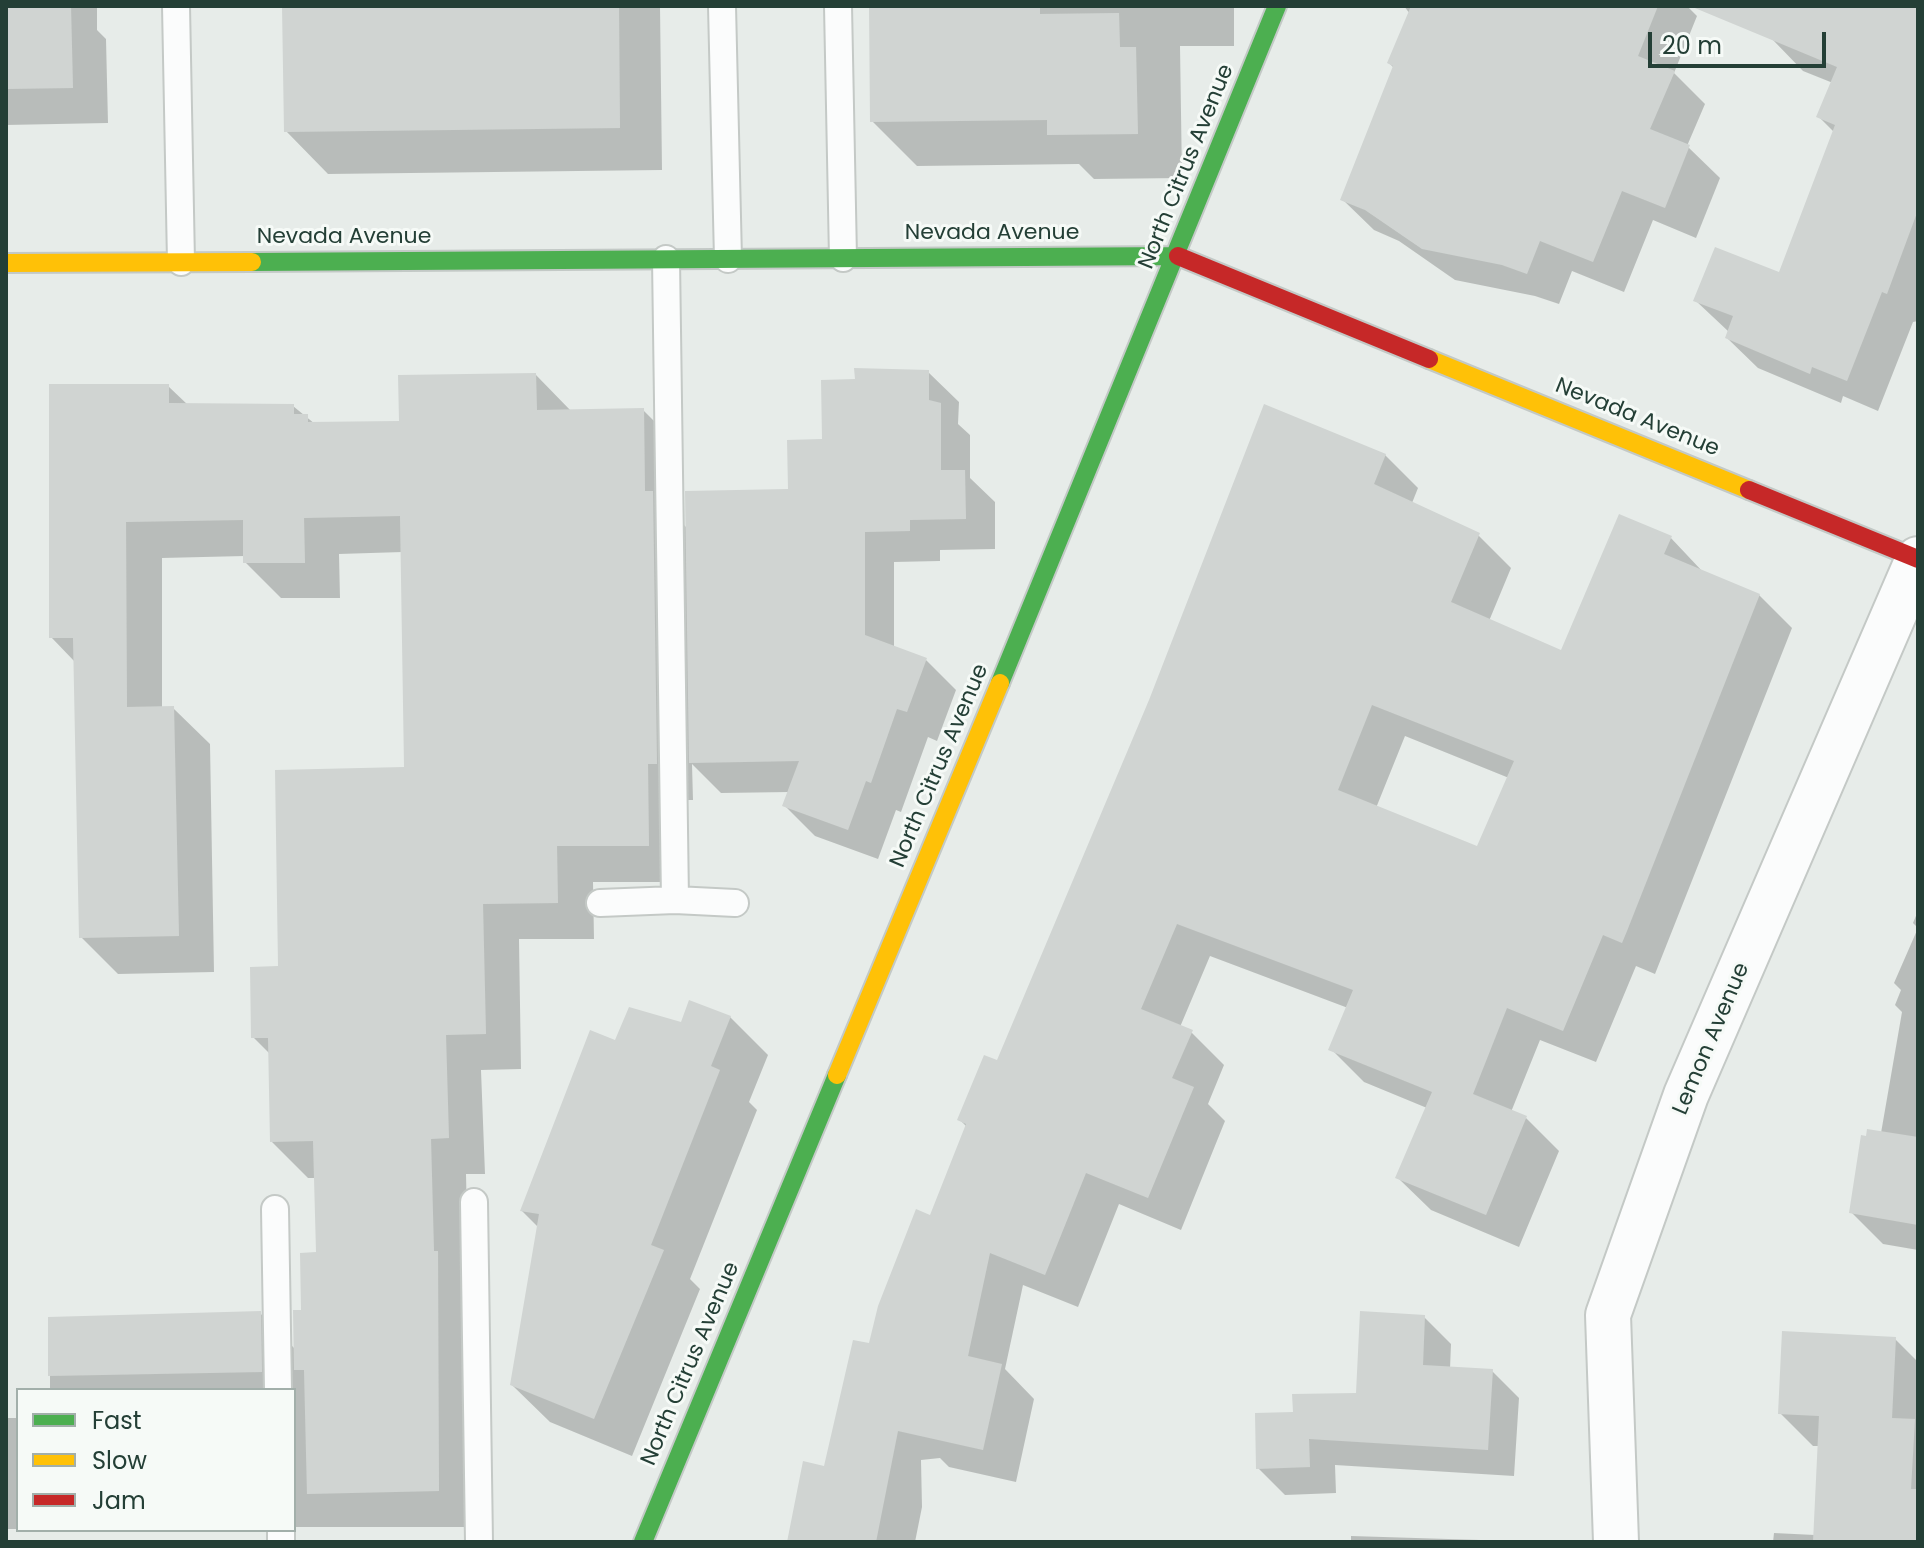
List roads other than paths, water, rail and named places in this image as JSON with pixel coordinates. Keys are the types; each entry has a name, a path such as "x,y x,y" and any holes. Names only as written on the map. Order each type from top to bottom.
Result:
{"street":[{"name":"North Citrus Avenue","path":"643,1542 1177,256 1277,6"},
{"name":"Nevada Avenue","path":"6,263 1177,256 1918,559"},
{"name":"Lemon Avenue","path":"1616,1542 1608,1315 1686,1095 1918,559"}],"lane":[{"path":"176,6 181,262"},
{"path":"722,6 728,259"},
{"path":"838,6 843,258"},
{"path":"666,259 675,900"},
{"path":"600,903 675,900 735,903"},
{"path":"474,1202 479,1542"},
{"path":"275,1209 278,1388"}]}
